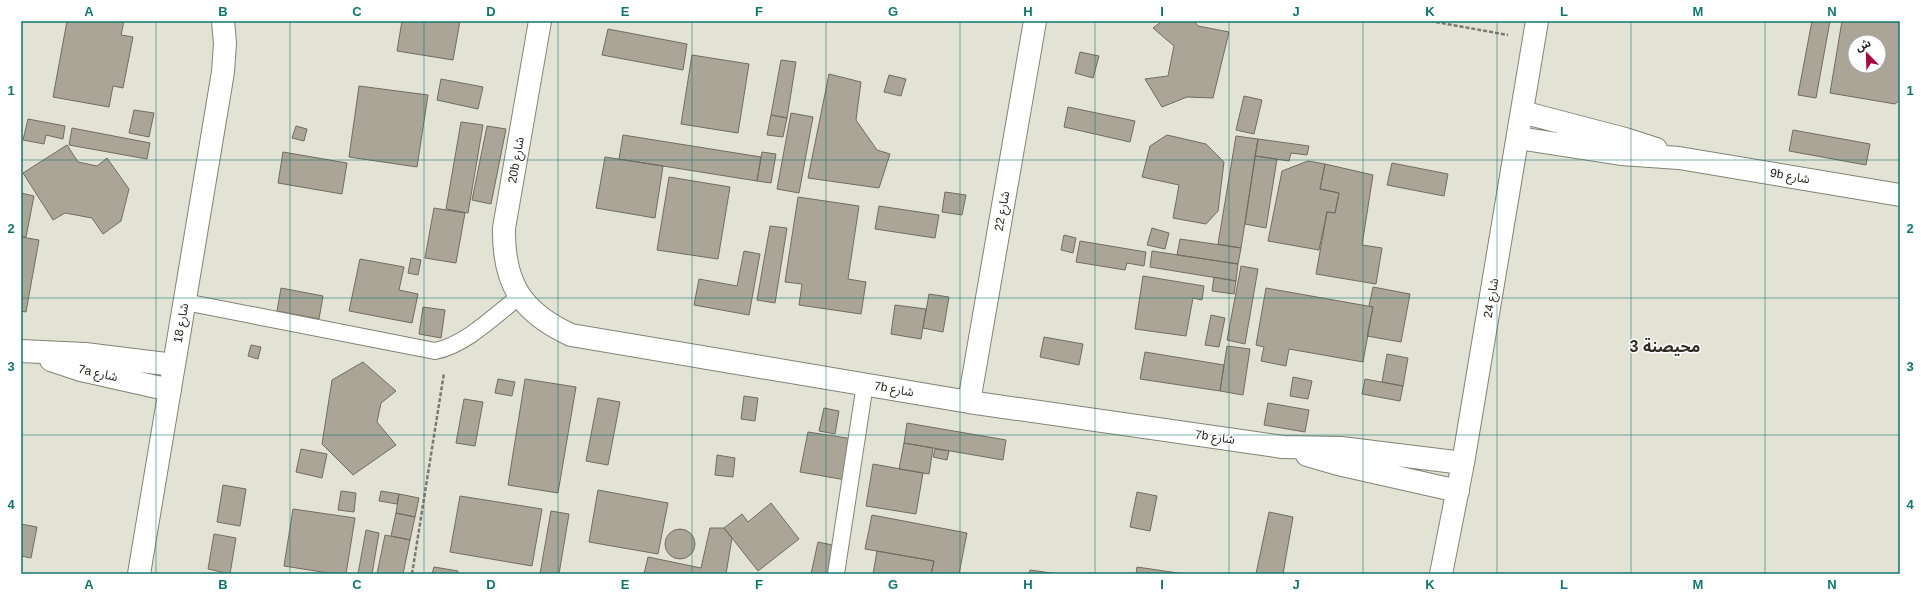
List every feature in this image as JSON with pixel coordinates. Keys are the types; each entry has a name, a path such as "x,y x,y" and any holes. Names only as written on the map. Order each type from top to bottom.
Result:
{"street":[{"name":"شارع 18","path":"140,574 223,72 225,43 223,21"},
{"name":"شارع 18","path":"223,72 238,21"},
{"name":"20b شارع","path":"520,296 510,275 504,252 504,228 540,21"},
{"name":"شارع 22","path":"969,402 1035,21"},
{"name":"شارع 24","path":"1442,574 1463,463 1536,30"},
{"name":"9b شارع","path":"1522,112 1625,139 1679,158"},
{"name":"9b شارع","path":"1518,138 1621,154 1679,158 1900,195"},
{"name":"7b شارع","path":"520,296 534,313 551,326 571,335 969,402 1283,447 1341,448 1463,463"},
{"name":"7a شارع","path":"24,352 85,354 174,365"},
{"name":"7a شارع","path":"24,352 81,370 170,390"},
{"name":"7b شارع","path":"1283,447 1338,464 1458,491"}],"lane":[{"path":"185,302 435,351 448,348 459,342 520,296"},
{"path":"836,574 865,384"}],"path":[{"path":"1430,21 1536,30"},
{"path":"412,574 448,348"}],"building":[{"path":"67,21 124,21 121,35 133,37 123,88 113,86 109,107 53,97"},
{"path":"402,21 460,21 453,60 397,51"},
{"path":"1162,21 1194,21 1198,26 1229,32 1213,98 1187,97 1162,107 1145,79 1168,76 1174,46 1153,28"},
{"path":"1812,21 1830,21 1816,98 1798,95"},
{"path":"1842,21 1900,21 1900,100 1895,104 1830,93"},
{"path":"608,29 687,44 683,70 602,55"},
{"path":"1080,52 1099,56 1093,78 1075,73"},
{"path":"692,55 749,64 738,133 681,124"},
{"path":"781,60 796,62 787,118 771,115"},
{"path":"829,74 861,82 856,120 877,150 890,154 879,188 808,178"},
{"path":"889,75 906,79 901,96 884,92"},
{"path":"441,79 483,87 478,109 437,100"},
{"path":"359,86 428,95 417,167 349,157"},
{"path":"1244,96 1262,100 1254,134 1236,130"},
{"path":"1068,107 1135,121 1130,142 1064,127"},
{"path":"134,110 154,113 149,137 129,133"},
{"path":"791,113 813,117 799,193 777,189"},
{"path":"771,115 787,118 783,137 767,135"},
{"path":"28,119 65,126 63,139 46,135 44,144 23,140"},
{"path":"461,122 483,125 468,213 446,209"},
{"path":"296,126 307,129 304,141 292,138"},
{"path":"487,126 506,129 491,204 472,200"},
{"path":"72,128 150,143 147,159 69,145"},
{"path":"1793,130 1870,144 1866,165 1789,151"},
{"path":"623,135 761,157 757,181 619,159"},
{"path":"1167,135 1206,144 1224,162 1218,211 1206,224 1173,218 1179,185 1142,177 1150,146"},
{"path":"1236,136 1258,139 1241,248 1218,244"},
{"path":"1258,139 1309,146 1307,155 1291,153 1289,161 1255,156"},
{"path":"67,145 78,162 97,166 107,158 129,189 121,221 103,234 92,218 65,213 53,220 23,173"},
{"path":"283,152 347,163 342,194 278,183"},
{"path":"762,152 776,154 771,183 757,181"},
{"path":"1255,156 1277,159 1266,228 1245,224"},
{"path":"605,157 663,166 655,218 596,208"},
{"path":"1308,161 1325,164 1320,189 1339,193 1335,213 1327,212 1319,250 1268,241 1282,171"},
{"path":"1392,163 1448,174 1444,196 1387,185"},
{"path":"1325,164 1373,175 1362,245 1382,248 1376,284 1316,274 1327,212 1335,213 1339,193 1320,189"},
{"path":"669,177 730,187 718,259 657,250"},
{"path":"945,192 966,195 962,215 942,212"},
{"path":"21,193 34,196 26,237 21,237"},
{"path":"798,197 859,206 848,279 866,282 861,314 799,305 802,284 785,282"},
{"path":"879,206 939,215 935,238 875,229"},
{"path":"434,208 465,213 456,263 425,258"},
{"path":"770,226 787,228 775,303 757,300"},
{"path":"1152,228 1169,233 1165,249 1147,245"},
{"path":"1064,235 1076,238 1073,253 1061,250"},
{"path":"21,237 39,240 26,312 21,311"},
{"path":"1180,239 1241,248 1238,264 1177,255"},
{"path":"1080,241 1146,252 1144,266 1127,263 1125,270 1076,262"},
{"path":"744,251 760,254 749,315 694,305 699,279 737,286"},
{"path":"1152,251 1238,264 1236,281 1150,267"},
{"path":"411,258 421,260 418,275 408,273"},
{"path":"360,259 404,267 399,290 418,294 412,323 349,311"},
{"path":"1241,266 1258,269 1245,344 1227,340"},
{"path":"1143,276 1204,286 1202,300 1193,298 1186,336 1135,329"},
{"path":"1214,277 1236,281 1234,294 1212,291"},
{"path":"1373,287 1410,294 1401,342 1367,336 1373,307 1369,306"},
{"path":"281,288 323,296 319,319 277,311"},
{"path":"1266,288 1373,307 1363,362 1289,349 1286,366 1261,361 1264,347 1256,345"},
{"path":"929,294 949,297 943,332 923,328"},
{"path":"895,305 926,309 921,339 891,334"},
{"path":"423,307 445,310 441,338 419,334"},
{"path":"1211,315 1225,318 1219,347 1205,345"},
{"path":"1044,337 1083,344 1079,365 1040,357"},
{"path":"251,345 261,347 258,359 248,356"},
{"path":"1227,346 1250,349 1243,395 1220,391"},
{"path":"1145,352 1224,365 1220,391 1140,379"},
{"path":"1387,354 1408,358 1403,386 1382,382"},
{"path":"363,362 396,391 381,403 377,422 396,445 353,475 322,444 332,380"},
{"path":"1293,377 1312,381 1308,399 1290,396"},
{"path":"498,379 515,382 512,396 495,393"},
{"path":"525,379 576,387 558,493 508,485"},
{"path":"1365,379 1403,386 1400,401 1362,394"},
{"path":"744,396 758,398 755,421 741,419"},
{"path":"598,398 620,402 608,465 586,461"},
{"path":"464,399 483,402 475,446 456,443"},
{"path":"1268,403 1309,410 1305,432 1264,425"},
{"path":"824,408 839,411 835,434 819,431"},
{"path":"907,423 1006,440 1003,460 904,443"},
{"path":"808,432 853,439 846,480 800,472"},
{"path":"904,443 933,448 929,474 899,469"},
{"path":"301,449 327,454 322,478 296,472"},
{"path":"935,449 949,451 947,460 933,457"},
{"path":"717,455 735,458 733,477 715,475"},
{"path":"873,464 923,473 916,514 866,506"},
{"path":"223,485 246,489 240,526 217,522"},
{"path":"598,490 668,503 658,554 589,542"},
{"path":"341,491 356,493 354,512 338,510"},
{"path":"381,491 399,494 397,504 379,501"},
{"path":"1137,492 1157,496 1150,531 1130,527"},
{"path":"399,494 419,498 415,517 396,513"},
{"path":"460,496 542,509 532,566 450,552"},
{"path":"771,503 799,539 758,571 724,528 742,514 748,522"},
{"path":"293,509 355,518 346,574 335,574 284,566"},
{"path":"551,511 569,514 559,574 540,574"},
{"path":"1269,512 1293,517 1283,574 1256,574"},
{"path":"396,513 415,517 410,540 391,536"},
{"path":"872,515 967,533 959,574 931,574 934,561 865,549"},
{"path":"21,524 37,527 31,558 21,556"},
{"path":"710,528 724,528 732,538 726,574 644,574 648,557 701,568"},
{"path":"680,529 691,533 695,544 691,555 680,559 669,555 665,544 669,533"},
{"path":"366,530 379,533 372,574 358,574"},
{"path":"214,534 236,538 230,574 208,569"},
{"path":"385,535 410,540 403,574 377,574"},
{"path":"818,542 837,546 831,574 811,574"},
{"path":"877,551 934,561 931,574 873,574"},
{"path":"434,567 458,571 457,574 432,574"},
{"path":"1137,567 1185,574 1136,574"},
{"path":"1030,570 1059,574 1029,574"}],"district":[{"name":"محيصنة 3","path":"1665,346"}]}
